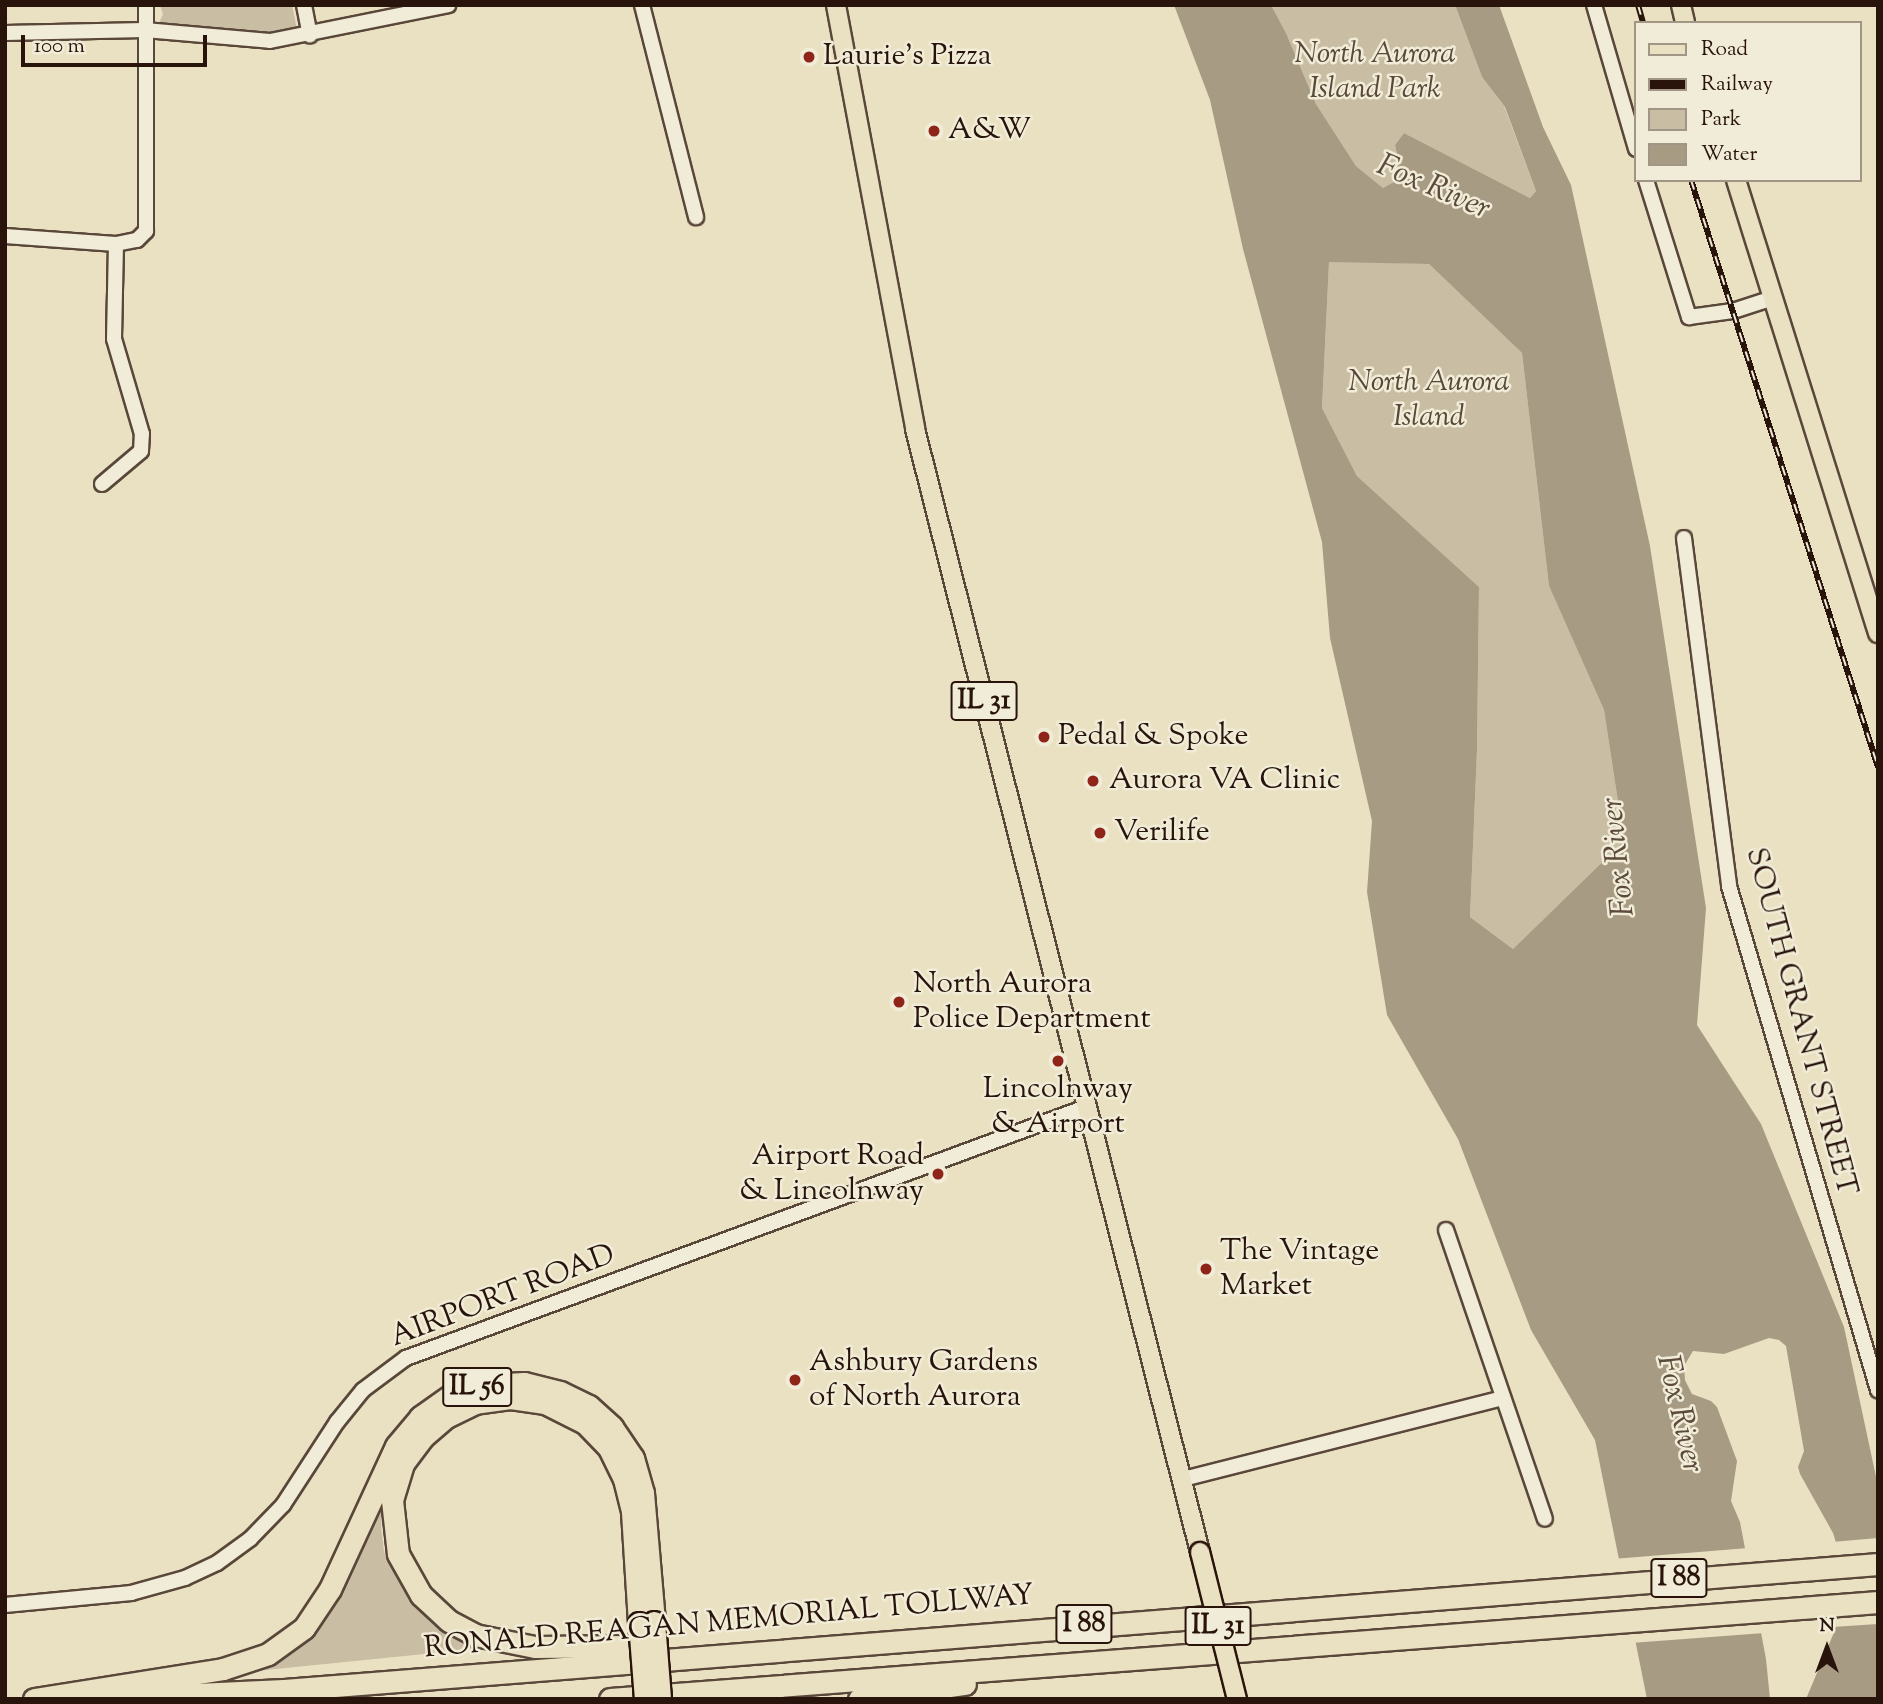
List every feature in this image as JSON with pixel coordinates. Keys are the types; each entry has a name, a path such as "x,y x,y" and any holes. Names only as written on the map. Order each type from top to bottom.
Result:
{"highway":[{"name":"IL 56","path":"34,1699 223,1669 268,1654 304,1628 330,1589 396,1446 420,1417 454,1393 487,1385 524,1383 560,1392 589,1406 612,1427 633,1458 643,1493 646,1623 660,1699"},
{"path":"645,1699 646,1623 632,1511 624,1479 609,1448 585,1423 545,1403 510,1398 475,1403 446,1417 424,1437 402,1464 392,1500 398,1554 421,1595 449,1620 475,1635 535,1647 629,1646 688,1655"},
{"name":"RONALD REAGAN MEMORIAL TOLLWAY","path":"88,1699 284,1689 688,1655 1878,1564"},
{"name":"I 88","path":"610,1699 1878,1602"},
{"path":"859,1699 964,1684 1034,1665"}],"main road":[{"name":"IL 31","path":"836,5 915,429 1237,1699"},
{"path":"1737,182 1878,633"}],"street":[{"path":"5,236 116,244 131,243 142,235 148,223 146,5"},
{"path":"304,5 310,35"},
{"path":"5,33 145,30 248,41 310,35 447,5"},
{"path":"642,5 696,217"},
{"path":"1594,5 1634,142"},
{"path":"1647,182 1689,317 1733,312 1773,298"},
{"path":"102,484 141,451 142,434 114,339 116,244"},
{"name":"SOUTH GRANT STREET","path":"1684,538 1729,887 1878,1390"},
{"name":"AIRPORT ROAD","path":"5,1605 131,1593 186,1578 217,1563 250,1539 283,1505 337,1422 363,1390 406,1358 1086,1107"},
{"path":"1446,1230 1545,1519"},
{"path":"1183,1479 1502,1398"}],"green space":[{"path":"160,5 292,5 298,34 246,38 159,23 163,14"},
{"name":"North Aurora Island Park","path":"1271,5 1455,5 1482,77 1504,106 1536,191 1530,198 1404,133 1395,145 1399,163 1394,183 1383,188 1356,166 1316,104"},
{"name":"North Aurora Island","path":"1329,261 1429,264 1522,353 1549,586 1604,710 1624,841 1513,949 1470,917 1477,750 1479,587 1357,476 1322,408"},
{"path":"384,1492 381,1526 384,1552 399,1582 420,1611 474,1649 256,1671 277,1659"}],"water":[{"name":"Fox River","path":"1174,5 1271,5 1316,104 1356,166 1383,188 1394,182 1399,163 1395,145 1404,133 1530,198 1536,191 1505,107 1482,77 1455,5 1499,5 1543,127 1571,185 1650,546 1706,908 1697,1025 1761,1124 1844,1327 1878,1486 1878,1699 1806,1699 1835,1630 1838,1549 1833,1533 1798,1467 1804,1451 1786,1346 1779,1340 1769,1338 1724,1354 1693,1351 1684,1366 1685,1380 1692,1394 1711,1401 1717,1407 1737,1461 1731,1501 1740,1522 1766,1659 1770,1699 1647,1699 1595,1440 1531,1330 1458,1139 1387,1015 1367,892 1372,821 1330,638 1322,542 1243,249 1210,100","holes":["1329,262 1429,264 1522,353 1549,586 1604,710 1624,841 1513,949 1470,917 1477,750 1479,587 1357,476 1322,408"]}],"pier":[{"path":"1878,1538 1878,1624 1832,1627 1835,1592 1832,1542"},
{"path":"1748,1548 1764,1633 1631,1643 1613,1559"}],"railway":[{"path":"1638,5 1642,21"},
{"path":"1692,182 1878,767"}],"place":[{"name":"Laurie's Pizza","path":"809,57"},
{"name":"A&W","path":"934,131"},
{"name":"Pedal & Spoke","path":"1044,737"},
{"name":"Aurora VA Clinic","path":"1093,781"},
{"name":"Verilife","path":"1100,833"},
{"name":"North Aurora Police Department","path":"899,1002"},
{"name":"Lincolnway & Airport","path":"1058,1061"},
{"name":"Airport Road & Lincolnway","path":"938,1174"},
{"name":"The Vintage Market","path":"1206,1269"},
{"name":"Ashbury Gardens of North Aurora","path":"795,1380"}]}
